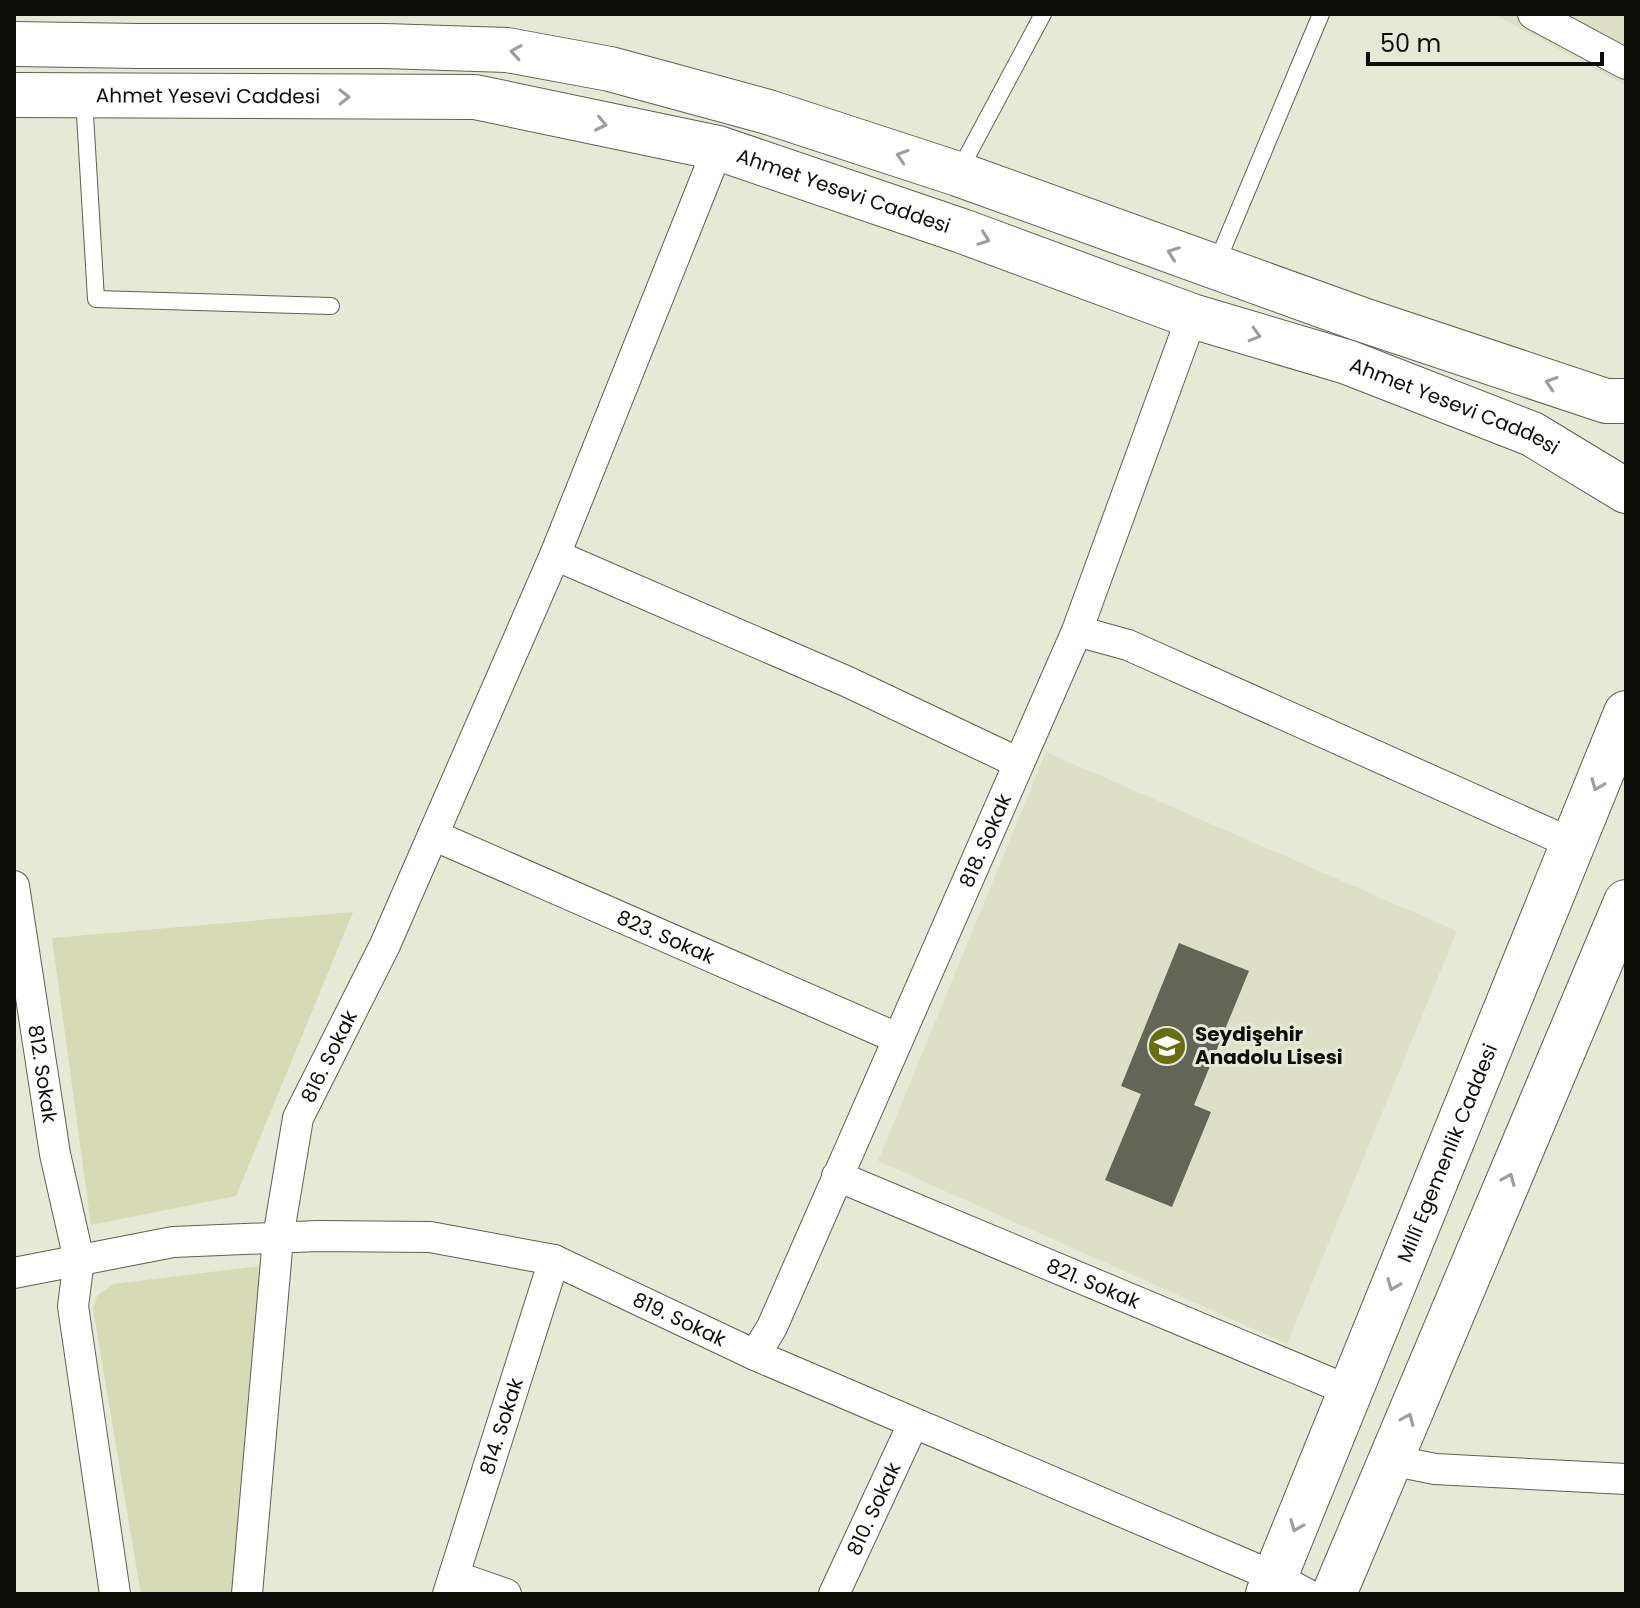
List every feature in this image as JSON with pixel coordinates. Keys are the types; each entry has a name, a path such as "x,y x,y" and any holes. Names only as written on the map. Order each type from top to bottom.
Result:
{"street":[{"path":"1533,14 1626,64"},
{"path":"14,44 385,46 507,50 610,69 768,112 958,174 1374,324 1606,401 1626,401"},
{"name":"Ahmet Yesevi Caddesi","path":"14,95 475,97 718,148 962,231 1192,316 1347,362 1532,434 1626,491"},
{"name":"816. Sokak","path":"247,1594 278,1238 298,1118 385,945 555,555 718,148"},
{"name":"818. Sokak","path":"755,1355 772,1327 1077,631 1192,316"},
{"path":"555,555 848,682 1019,763"},
{"path":"1077,631 1128,645 1573,844"},
{"name":"Millî Egemenlik Caddesi","path":"1283,1588 1350,1391 1626,713"},
{"name":"823. Sokak","path":"433,835 897,1038"},
{"path":"1334,1594 1626,902"},
{"name":"812. Sokak","path":"15,904 55,1154 79,1260"},
{"name":"821. Sokak","path":"837,1176 1350,1391"},
{"name":"819. Sokak","path":"14,1273 173,1242 318,1236 430,1237 554,1260 755,1355 1283,1588"},
{"path":"79,1260 73,1306 115,1594"},
{"name":"814. Sokak","path":"451,1585 554,1260"},
{"name":"810. Sokak","path":"834,1594 913,1424"},
{"path":"1390,1460 1435,1469 1626,1479"},
{"path":"451,1585 506,1594"}],"lane":[{"path":"958,174 1043,14"},
{"path":"1214,268 1321,14"},
{"path":"84,96 96,299 331,306"}],"shaded area":[{"path":"1494,14 1626,14 1626,86"},
{"name":"Seydişehir Anadolu Lisesi","path":"1046,752 1457,931 1287,1344 878,1161"},
{"path":"353,912 236,1196 91,1225 52,938"},
{"path":"268,1265 232,1594 141,1594 93,1309 97,1296 113,1284"}],"building":[{"path":"1179,943 1249,971 1194,1105 1211,1112 1172,1207 1105,1180 1141,1094 1121,1086"}],"place":[{"name":"Seydişehir Anadolu Lisesi","path":"1167,1046"}]}
